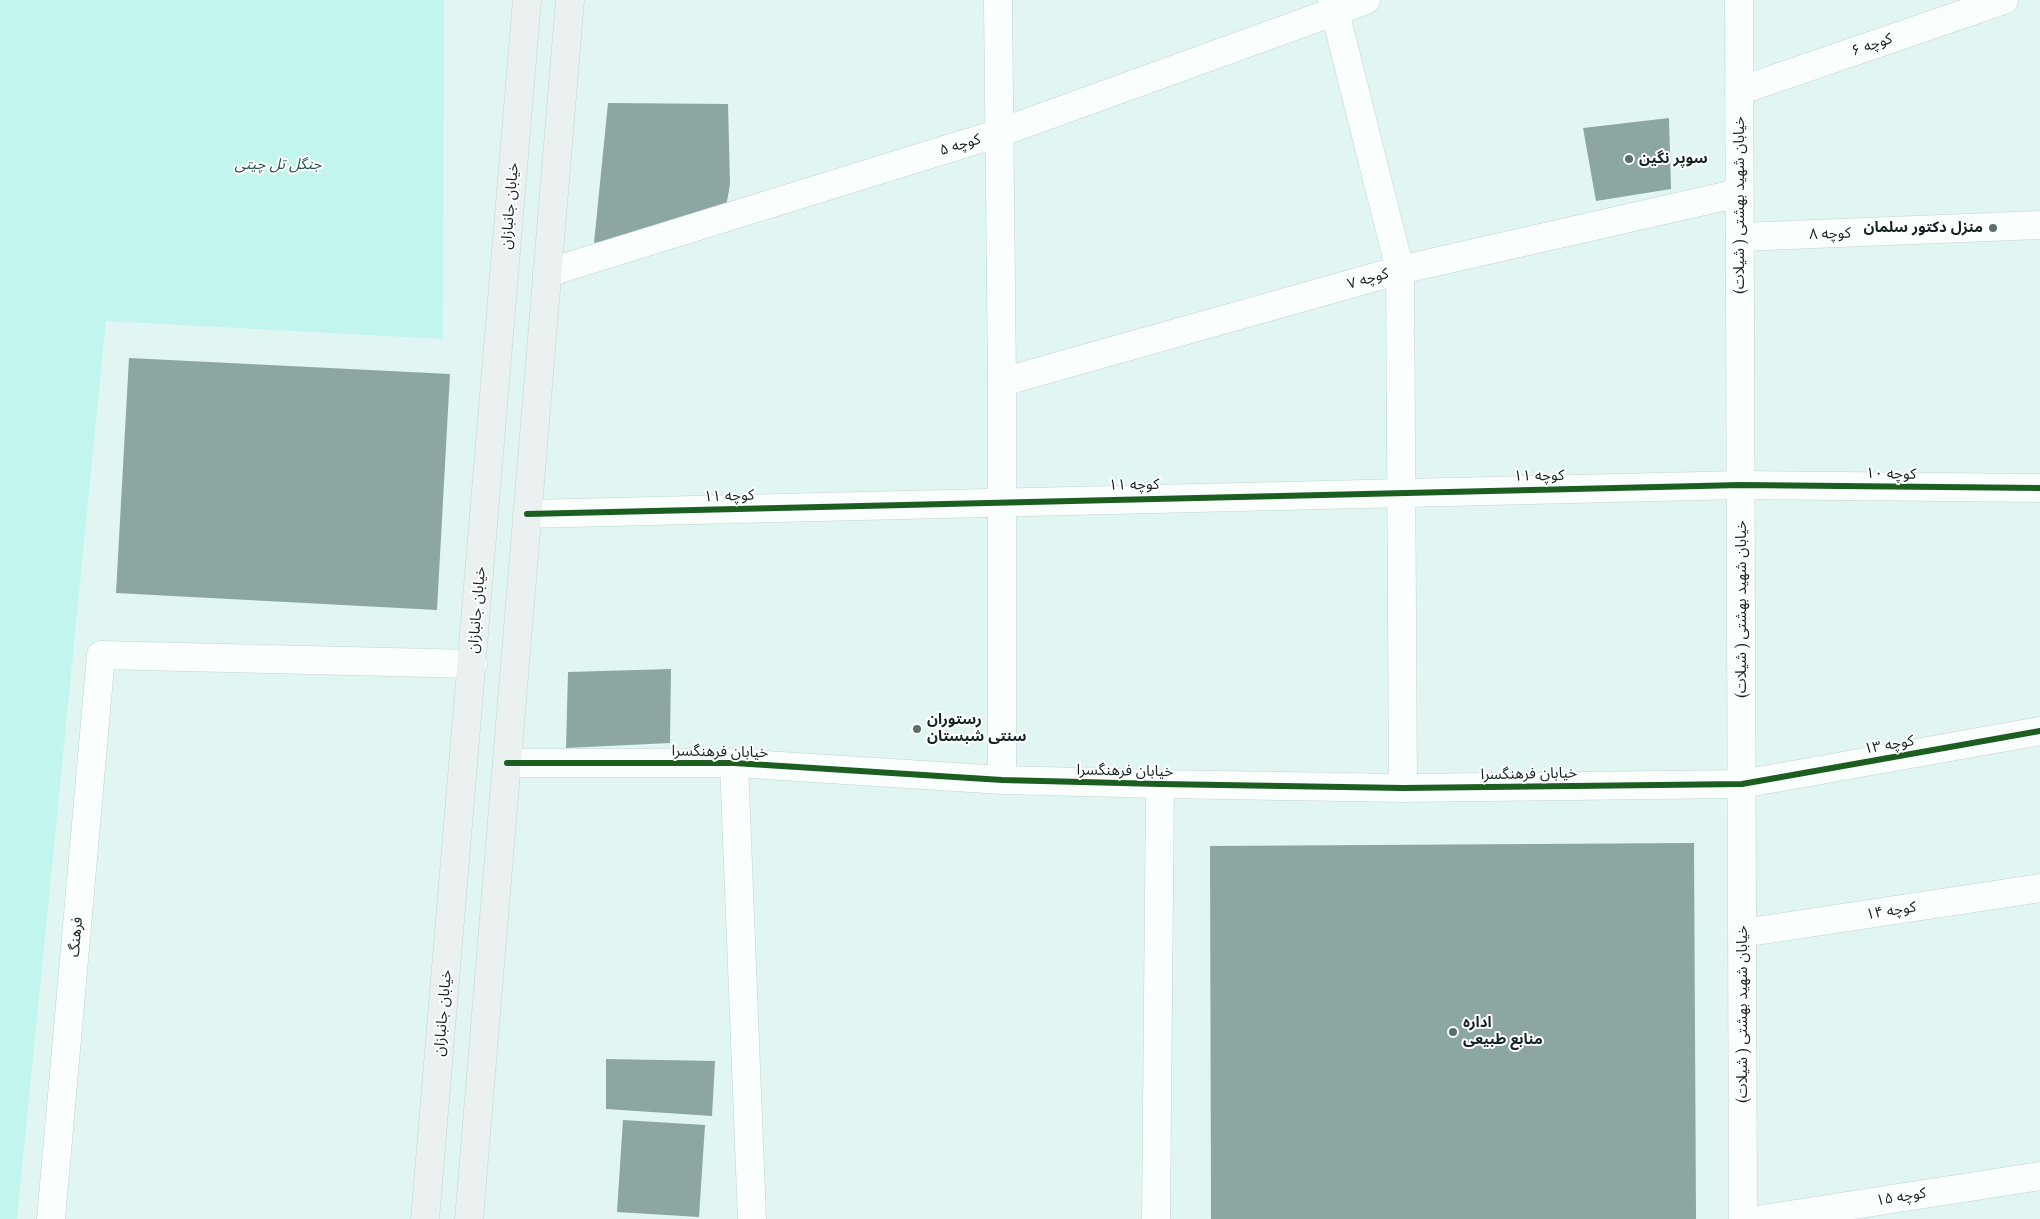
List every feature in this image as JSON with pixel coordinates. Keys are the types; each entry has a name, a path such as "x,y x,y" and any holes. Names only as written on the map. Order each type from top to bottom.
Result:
{"main road":[{"name":"خیابان جانبازان","path":"425,1219 473,664 527,0"},
{"path":"469,1219 570,0"},
{"path":"435,1111 478,1115"}],"street":[{"path":"998,0 1002,382 1002,780"},
{"name":"کوچه ۵","path":"548,273 999,133 1333,5 1366,0"},
{"name":"خیابان شهید بهشتی ( شیلات)","path":"1739,0 1743,1219"},
{"name":"کوچه ۶","path":"1739,91 2004,0"},
{"path":"1333,5 1400,270 1403,788"},
{"name":"کوچه ۷","path":"1002,382 1400,270 1739,193"},
{"name":"کوچه ۸","path":"1740,237 2040,225"},
{"name":"کوچه ۱۰","path":"1741,485 2040,488"},
{"name":"کوچه ۱۱","path":"527,514 1002,501 1741,485"},
{"name":"فرهنگ","path":"51,1219 101,655 473,664"},
{"name":"کوچه ۱۳","path":"1742,784 2040,731"},
{"name":"خیابان فرهنگسرا","path":"507,763 734,763 1002,780 1160,784 1403,788 1742,784"},
{"path":"734,763 752,1219"},
{"path":"1156,1219 1160,784"},
{"name":"کوچه ۱۴","path":"1743,934 2040,888"},
{"name":"کوچه ۱۵","path":"1763,1219 2040,1176"}],"green space":[{"name":"جنگل تل چیتی","path":"0,0 444,0 443,339 106,321 17,1219 0,1219"}],"building":[{"path":"608,103 728,104 730,184 725,213 594,243"},
{"name":"سوپر نگین","path":"1669,118 1671,189 1596,201 1583,128"},
{"path":"129,358 450,374 437,610 116,593"},
{"path":"671,669 670,743 566,748 568,672"},
{"name":"اداره منابع طبیعی","path":"1694,843 1696,1219 1211,1219 1210,846"},
{"path":"606,1059 715,1061 712,1116 606,1109"},
{"path":"623,1120 705,1125 699,1217 617,1212"}],"cycle path":[{"path":"527,514 1741,485 2040,488"},
{"path":"507,763 734,763 1002,780 1160,784 1403,788 1742,784 2040,731"}],"place":[{"name":"سوپر نگین","path":"1629,159"},
{"name":"منزل دکتور سلمان","path":"1993,228"},
{"name":"رستوران سنتی شبستان","path":"917,729"},
{"name":"اداره منابع طبیعی","path":"1453,1032"}]}
